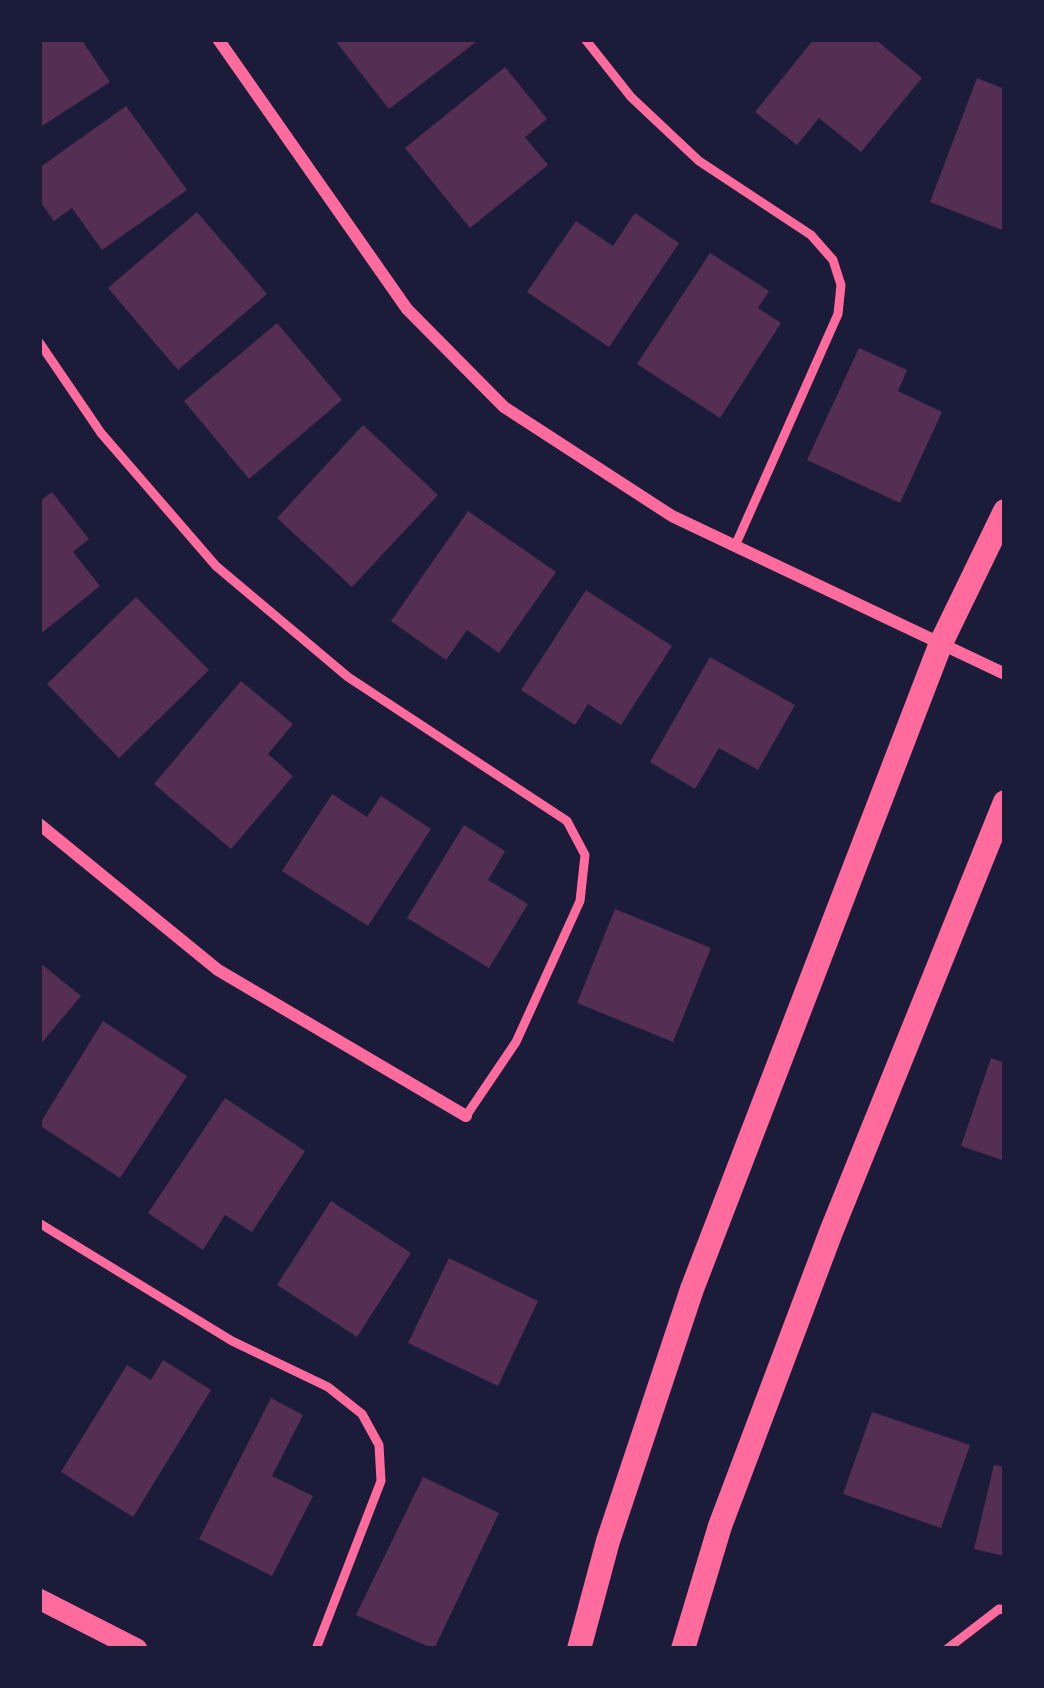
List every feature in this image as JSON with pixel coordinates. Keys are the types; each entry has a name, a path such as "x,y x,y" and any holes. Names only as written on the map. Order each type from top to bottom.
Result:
{"main road":[{"path":"579,1649 608,1541 692,1289 941,643 1005,511"},
{"path":"683,1649 720,1526 831,1232 1005,802"}],"street":[{"path":"218,39 406,309 505,407 672,516 1005,674"},
{"path":"39,824 218,970 466,1116"},
{"path":"39,1599 137,1649"}],"lane":[{"path":"585,39 632,97 699,161 811,235 833,260 841,285 838,314 735,546"},
{"path":"39,342 100,433 216,566 348,676 567,820 585,855 580,902 516,1042 466,1116"},
{"path":"39,1222 232,1341 328,1387 362,1414 379,1445 381,1481 316,1649"},
{"path":"947,1649 968,1630 1005,1610"}],"building":[{"path":"39,39 81,39 110,82 39,128"},
{"path":"334,39 480,39 389,109"},
{"path":"814,39 875,39 922,78 861,152 819,118 797,145 755,112"},
{"path":"505,67 547,119 525,137 548,165 470,228 405,148"},
{"path":"977,78 1005,89 1005,231 930,202"},
{"path":"126,106 187,190 102,250 72,208 54,221 39,200 39,168"},
{"path":"197,212 267,294 178,370 108,288"},
{"path":"635,213 679,243 609,347 527,292 576,221 613,246"},
{"path":"710,253 769,291 758,308 781,323 720,418 637,364"},
{"path":"277,323 342,400 249,479 184,401"},
{"path":"859,348 907,370 898,391 942,412 900,503 807,460"},
{"path":"363,425 438,495 352,587 277,518"},
{"path":"52,492 89,539 73,552 100,586 39,635 39,502"},
{"path":"468,511 556,572 499,653 467,630 446,660 391,621"},
{"path":"586,590 672,646 621,725 588,704 575,725 521,690"},
{"path":"136,597 209,670 119,758 47,684"},
{"path":"710,657 795,705 758,770 719,748 695,789 650,762"},
{"path":"241,681 293,724 268,754 293,776 231,849 154,784"},
{"path":"332,794 367,817 381,796 431,829 368,926 282,871"},
{"path":"464,825 505,851 488,880 528,904 489,968 407,918"},
{"path":"615,909 711,948 673,1042 577,1003"},
{"path":"39,962 81,996 39,1046"},
{"path":"103,1021 187,1076 120,1178 39,1125"},
{"path":"991,1058 1005,1063 1005,1161 961,1146"},
{"path":"225,1098 305,1151 252,1232 225,1215 203,1250 148,1213"},
{"path":"331,1201 411,1253 357,1337 277,1285"},
{"path":"449,1258 538,1301 498,1386 408,1343"},
{"path":"163,1360 211,1390 133,1517 61,1472 127,1365 151,1380"},
{"path":"271,1398 303,1415 272,1476 313,1496 272,1576 199,1539"},
{"path":"872,1412 970,1445 941,1528 843,1494"},
{"path":"994,1465 1005,1467 1005,1556 974,1549"},
{"path":"423,1477 499,1513 434,1649 356,1615"}]}
